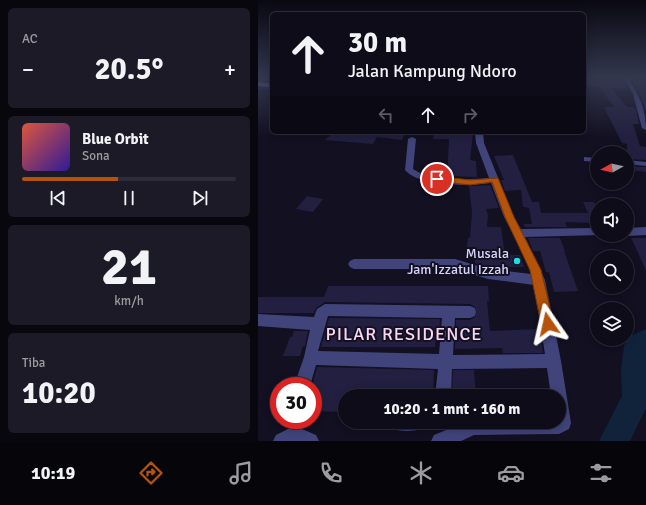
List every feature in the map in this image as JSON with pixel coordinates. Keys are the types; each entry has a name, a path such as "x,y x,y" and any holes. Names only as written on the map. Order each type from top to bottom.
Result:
{"street":[{"path":"638,98 643,107 646,128"},
{"path":"440,441 474,427 559,426 563,423 554,361 537,275 509,217 480,143 479,134"},
{"path":"412,138 409,170 414,175 470,183 495,180"},
{"path":"634,163 646,164"},
{"path":"634,232 646,231"},
{"path":"518,233 590,232"},
{"path":"354,264 455,264 488,274 537,275"},
{"path":"305,377 318,324 322,313 325,310 470,312"},
{"path":"444,389 449,311"},
{"path":"258,320 318,324"},
{"path":"311,357 318,359 446,362 554,361"},
{"path":"282,441 288,436 295,435 310,441"}],"building":[{"path":"607,98 619,98 627,107 633,107 636,110 639,124 633,124 640,146 646,147 646,160 634,159 634,146 627,146 627,144 622,143 604,107 614,107"},
{"path":"641,98 646,98 646,112"},
{"path":"332,134 404,134 402,140 377,137 373,144 325,140"},
{"path":"434,134 473,134 470,160 476,161 477,177 450,176 450,167 448,167 449,139 433,139"},
{"path":"513,155 532,202 539,202 541,213 588,213 583,202 590,202 590,223 565,222 567,227 525,227 524,224 532,224 529,208 523,207 521,190 505,191 501,180 504,180 494,156"},
{"path":"634,166 646,167 646,172 634,170"},
{"path":"490,185 499,208 486,209 488,215 487,227 501,227 505,255 520,255 524,267 506,267 506,269 488,268 475,263 475,247 467,247 468,238 470,238 472,212 469,186"},
{"path":"307,196 323,199 313,212 296,209"},
{"path":"528,238 560,238 578,291 554,292 549,272 546,272 540,251 533,251"},
{"path":"634,238 646,238 646,271 633,242"},
{"path":"328,286 488,286 489,301 487,301 490,331 539,329 543,353 503,353 502,348 455,349 456,320 470,320 476,316 476,308 470,304 325,302 316,308 314,313 258,313 258,297 324,297"},
{"path":"329,318 440,319 439,337 436,336 435,347 321,347"},
{"path":"294,331 308,331 305,346 303,346 300,356 283,356 290,337 292,337"},
{"path":"317,367 434,370 433,389 338,389 338,412 322,411 322,377 314,377"},
{"path":"453,370 474,370 475,389 452,389"}],"waterway":[{"path":"614,441 636,398 634,370 637,346 646,342"}],"place":[{"name":"Musala Jam'Izzatul Izzah","path":"517,261"}],"district":[{"name":"PILAR RESIDENCE","path":"404,334"}],"route":[{"path":"437,179 470,183 495,180 509,217 536,270 548,324"}]}
